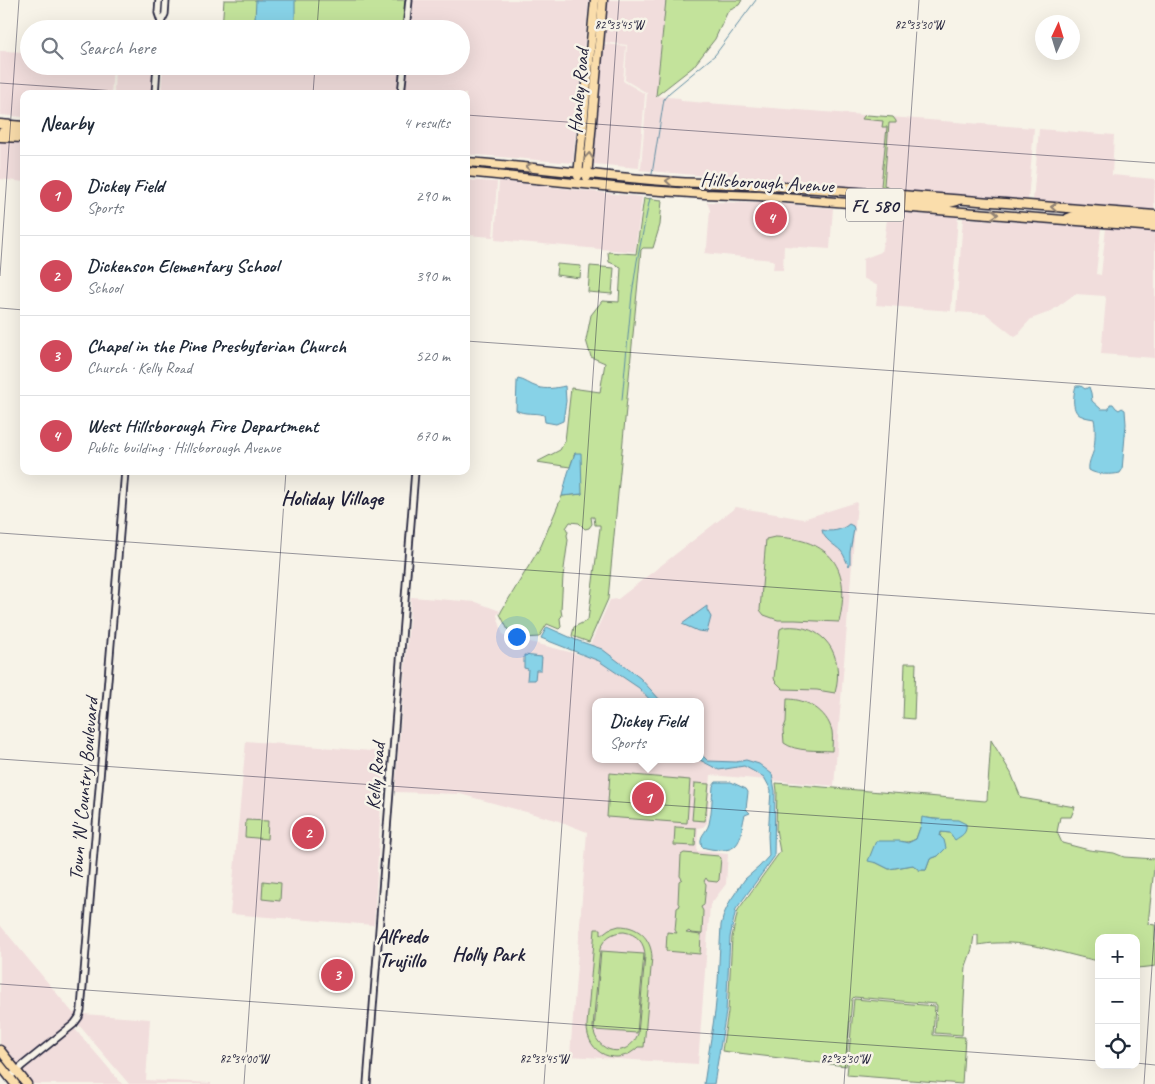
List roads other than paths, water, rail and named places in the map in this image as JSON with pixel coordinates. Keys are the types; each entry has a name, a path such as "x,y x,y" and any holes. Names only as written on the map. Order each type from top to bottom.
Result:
{"main road":[{"name":"Hanley Road","path":"587,184 595,0"},
{"name":"Hanley Road","path":"593,62 603,0"},
{"name":"Hanley Road","path":"578,183 591,86"},
{"path":"0,124 20,126"},
{"path":"0,136 2,132 20,132"},
{"path":"0,136 20,138"},
{"name":"Hillsborough Avenue","path":"470,162 676,182 748,184 1155,215"},
{"name":"Hillsborough Avenue","path":"470,172 633,189 789,198 1155,226"},
{"path":"704,194 709,188 730,189 748,184"},
{"path":"738,195 760,191 776,192 785,187"},
{"path":"789,198 791,191 813,193 829,190"},
{"path":"817,200 830,196 879,200 890,194"},
{"path":"896,206 905,202 945,204 961,199"},
{"path":"1064,220 1074,215 1105,217 1116,212"},
{"path":"1104,223 1116,218 1155,220"},
{"path":"0,1050 27,1084"},
{"path":"0,1065 15,1084"}],"street":[{"path":"159,0 159,20"},
{"path":"162,20 165,14 166,0"},
{"path":"407,20 409,0"},
{"path":"155,90 156,75"},
{"path":"401,90 403,75"},
{"name":"Town 'N' Country Boulevard","path":"10,1077 74,1024 81,1010 125,475"},
{"name":"Kelly Road","path":"367,1084 415,475"}],"water":[{"path":"256,0 295,0 295,20 255,19"},
{"path":"518,379 540,388 565,386 566,401 563,421 556,424 545,422 544,415 516,410"},
{"path":"1076,386 1081,386 1085,389 1089,387 1092,401 1101,409 1109,409 1110,404 1113,404 1119,410 1122,408 1125,410 1126,424 1122,470 1120,473 1104,474 1089,470 1094,449 1095,423 1094,419 1078,414 1074,408"},
{"path":"575,453 581,453 582,494 562,496 568,473"},
{"path":"849,524 854,529 849,566 841,551 827,539 822,530 836,530"},
{"path":"707,606 711,617 707,632 698,631 682,624"},
{"path":"547,627 602,649 640,678 658,698 648,698 639,688 599,661 541,638"},
{"path":"524,655 542,657 541,670 536,670 535,680 527,680 528,669 524,668"},
{"path":"704,757 708,761 736,762 746,760 759,764 772,774 775,791 774,857 736,909 730,937 726,1012 714,1084 704,1084 715,1012 721,925 724,914 730,901 745,879 769,856 768,836 771,790 764,777 744,766 719,770 704,762"},
{"path":"716,782 731,782 746,789 748,792 746,809 750,813 745,815 738,843 729,849 719,850 702,847 701,843 709,824 713,786"},
{"path":"922,817 958,820 966,824 966,830 964,834 955,840 950,833 941,832 940,836 944,840 946,848 938,856 930,859 926,870 919,870 913,865 889,869 868,861 876,841 908,843 916,839"}],"waterway":[{"path":"652,174 664,99 715,55 756,0"},
{"path":"622,400 632,294 650,198"}],"place":[{"name":"West Hillsborough Fire Department","path":"771,218"},
{"name":"Dickey Field","path":"648,798"},
{"name":"Dickenson Elementary School","path":"308,833"},
{"name":"Chapel in the Pine Presbyterian Church","path":"337,975"}],"district":[{"name":"Holiday Village","path":"332,498"},
{"name":"Alfredo Trujillo","path":"402,948"},
{"name":"Holly Park","path":"488,954"}]}
